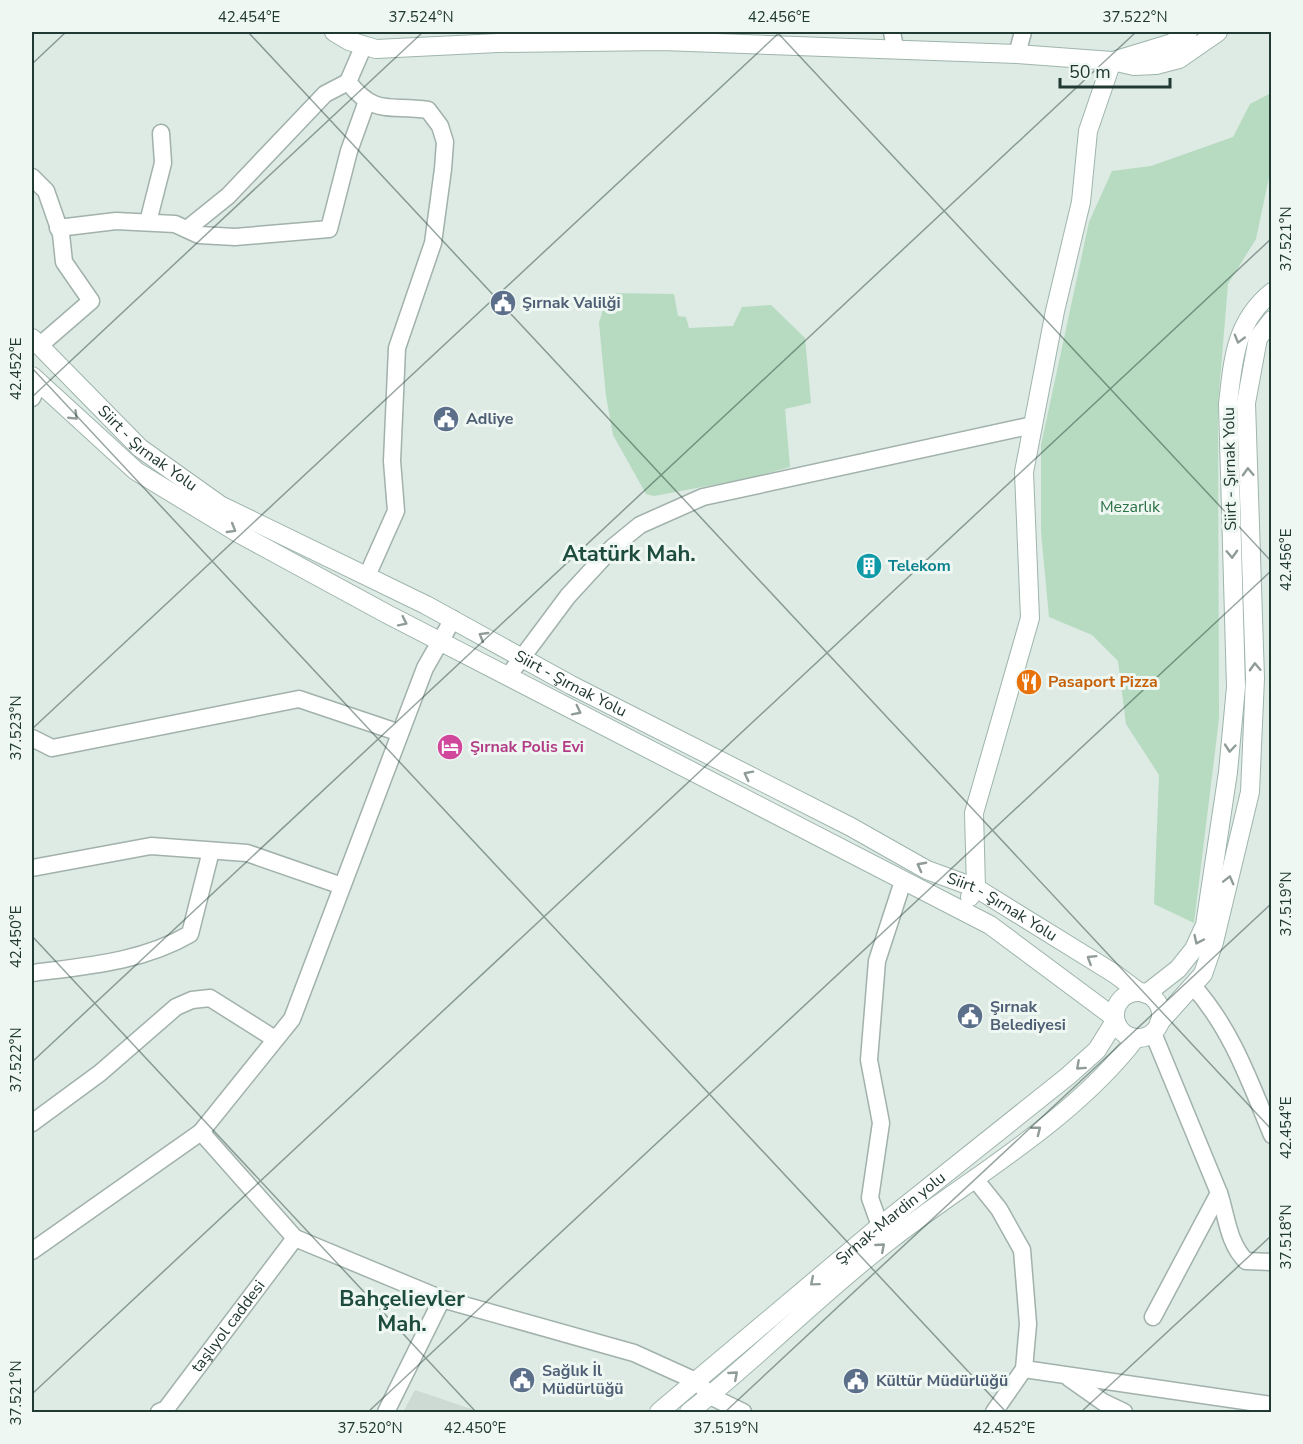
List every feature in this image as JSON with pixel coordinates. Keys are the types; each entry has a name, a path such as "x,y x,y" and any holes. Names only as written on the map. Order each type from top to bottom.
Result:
{"street":[{"path":"334,32 349,41 376,48 579,37 893,40 1017,54 1112,61 1134,66 1156,65 1179,59 1218,32"},
{"path":"1017,54 1023,32"},
{"path":"1112,61 1172,43 1188,32"},
{"path":"187,230 228,196 325,94 348,82 364,45"},
{"path":"961,911 976,888 974,813 1030,618 1024,472 1081,202 1088,131 1112,61"},
{"path":"348,82 377,108 405,106 428,110 441,126 445,142 433,243 397,348 392,461 396,511 368,576"},
{"path":"58,228 116,220 175,224 200,235 235,237 329,229 349,151 368,101"},
{"path":"148,222 163,163 161,133"},
{"path":"32,177 46,191 58,228 64,262 91,301 35,342"},
{"name":"Siirt - Şırnak Yolu","path":"35,342 140,448 220,505 453,619 520,657 851,827 927,870 976,888 1143,993 1178,969 1194,949 1205,925 1228,772 1236,687 1228,404 1231,374 1247,317 1272,292"},
{"name":"Siirt - Şırnak Yolu","path":"1149,1031 1203,974 1214,942 1250,792 1255,678 1246,403 1258,338 1272,320"},
{"name":"Siirt - Şırnak Yolu","path":"34,385 136,471 238,533 990,926 1115,1019"},
{"path":"509,675 520,657 568,596 613,547 639,525 703,497 1033,425"},
{"path":"32,1251 201,1132 292,1018 425,668 439,639 453,619"},
{"path":"32,738 52,748 299,699 400,733"},
{"path":"32,868 151,846 247,853 342,886"},
{"path":"32,973 99,964 165,949 190,934 211,851"},
{"path":"880,1226 870,1198 881,1124 868,1060 877,961 903,881"},
{"path":"1193,986 1212,1007 1235,1048 1272,1135"},
{"path":"1149,1031 1123,1033 1115,1019 1120,1000 1132,993 1143,993 1157,1002 1160,1009 1149,1031 1219,1193 1228,1219 1233,1248 1246,1261 1272,1262"},
{"path":"32,1123 100,1073 176,1007 192,1000 210,998 275,1039"},
{"name":"Şırnak-Mardin yolu","path":"658,1413 698,1382 880,1226 1068,1077 1097,1050 1115,1019"},
{"name":"Şırnak-Mardin yolu","path":"689,1413 889,1240 975,1179 1111,1070 1149,1031"},
{"path":"201,1132 295,1238 442,1299 634,1353 698,1382 710,1396 743,1413"},
{"path":"975,1179 999,1209 1022,1250 1028,1324 1024,1369 994,1413"},
{"path":"1153,1317 1219,1193"},
{"name":"taşlıyol caddesi","path":"159,1413 166,1409 295,1238"},
{"path":"386,1413 442,1299"},
{"path":"1024,1369 1272,1405"},
{"path":"1065,1376 1103,1402 1124,1413"}],"shaded area":[{"path":"415,1390 480,1412 403,1412"}],"green space":[{"name":"Mezarlık","path":"1271,93 1271,168 1256,239 1228,284 1218,404 1219,719 1194,923 1154,904 1159,775 1126,724 1118,661 1092,635 1049,617 1041,532 1041,445 1089,222 1112,171 1151,166 1233,137 1250,104"},
{"path":"608,293 674,294 678,316 686,317 689,328 733,326 742,307 771,305 805,338 811,403 785,409 790,467 750,478 654,496 646,494 613,435 606,396 599,323"}],"place":[{"name":"Şırnak Valilği","path":"503,303"},
{"name":"Adliye","path":"446,419"},
{"name":"Telekom","path":"869,566"},
{"name":"Pasaport Pizza","path":"1029,682"},
{"name":"Şırnak Polis Evi","path":"450,747"},
{"name":"Şırnak Belediyesi","path":"970,1016"},
{"name":"Sağlık İl Müdürlüğü","path":"522,1380"},
{"name":"Kültür Müdürlüğü","path":"856,1381"}],"district":[{"name":"Atatürk Mah.","path":"629,554"},
{"name":"Bahçelievler Mah.","path":"402,1312"}]}
